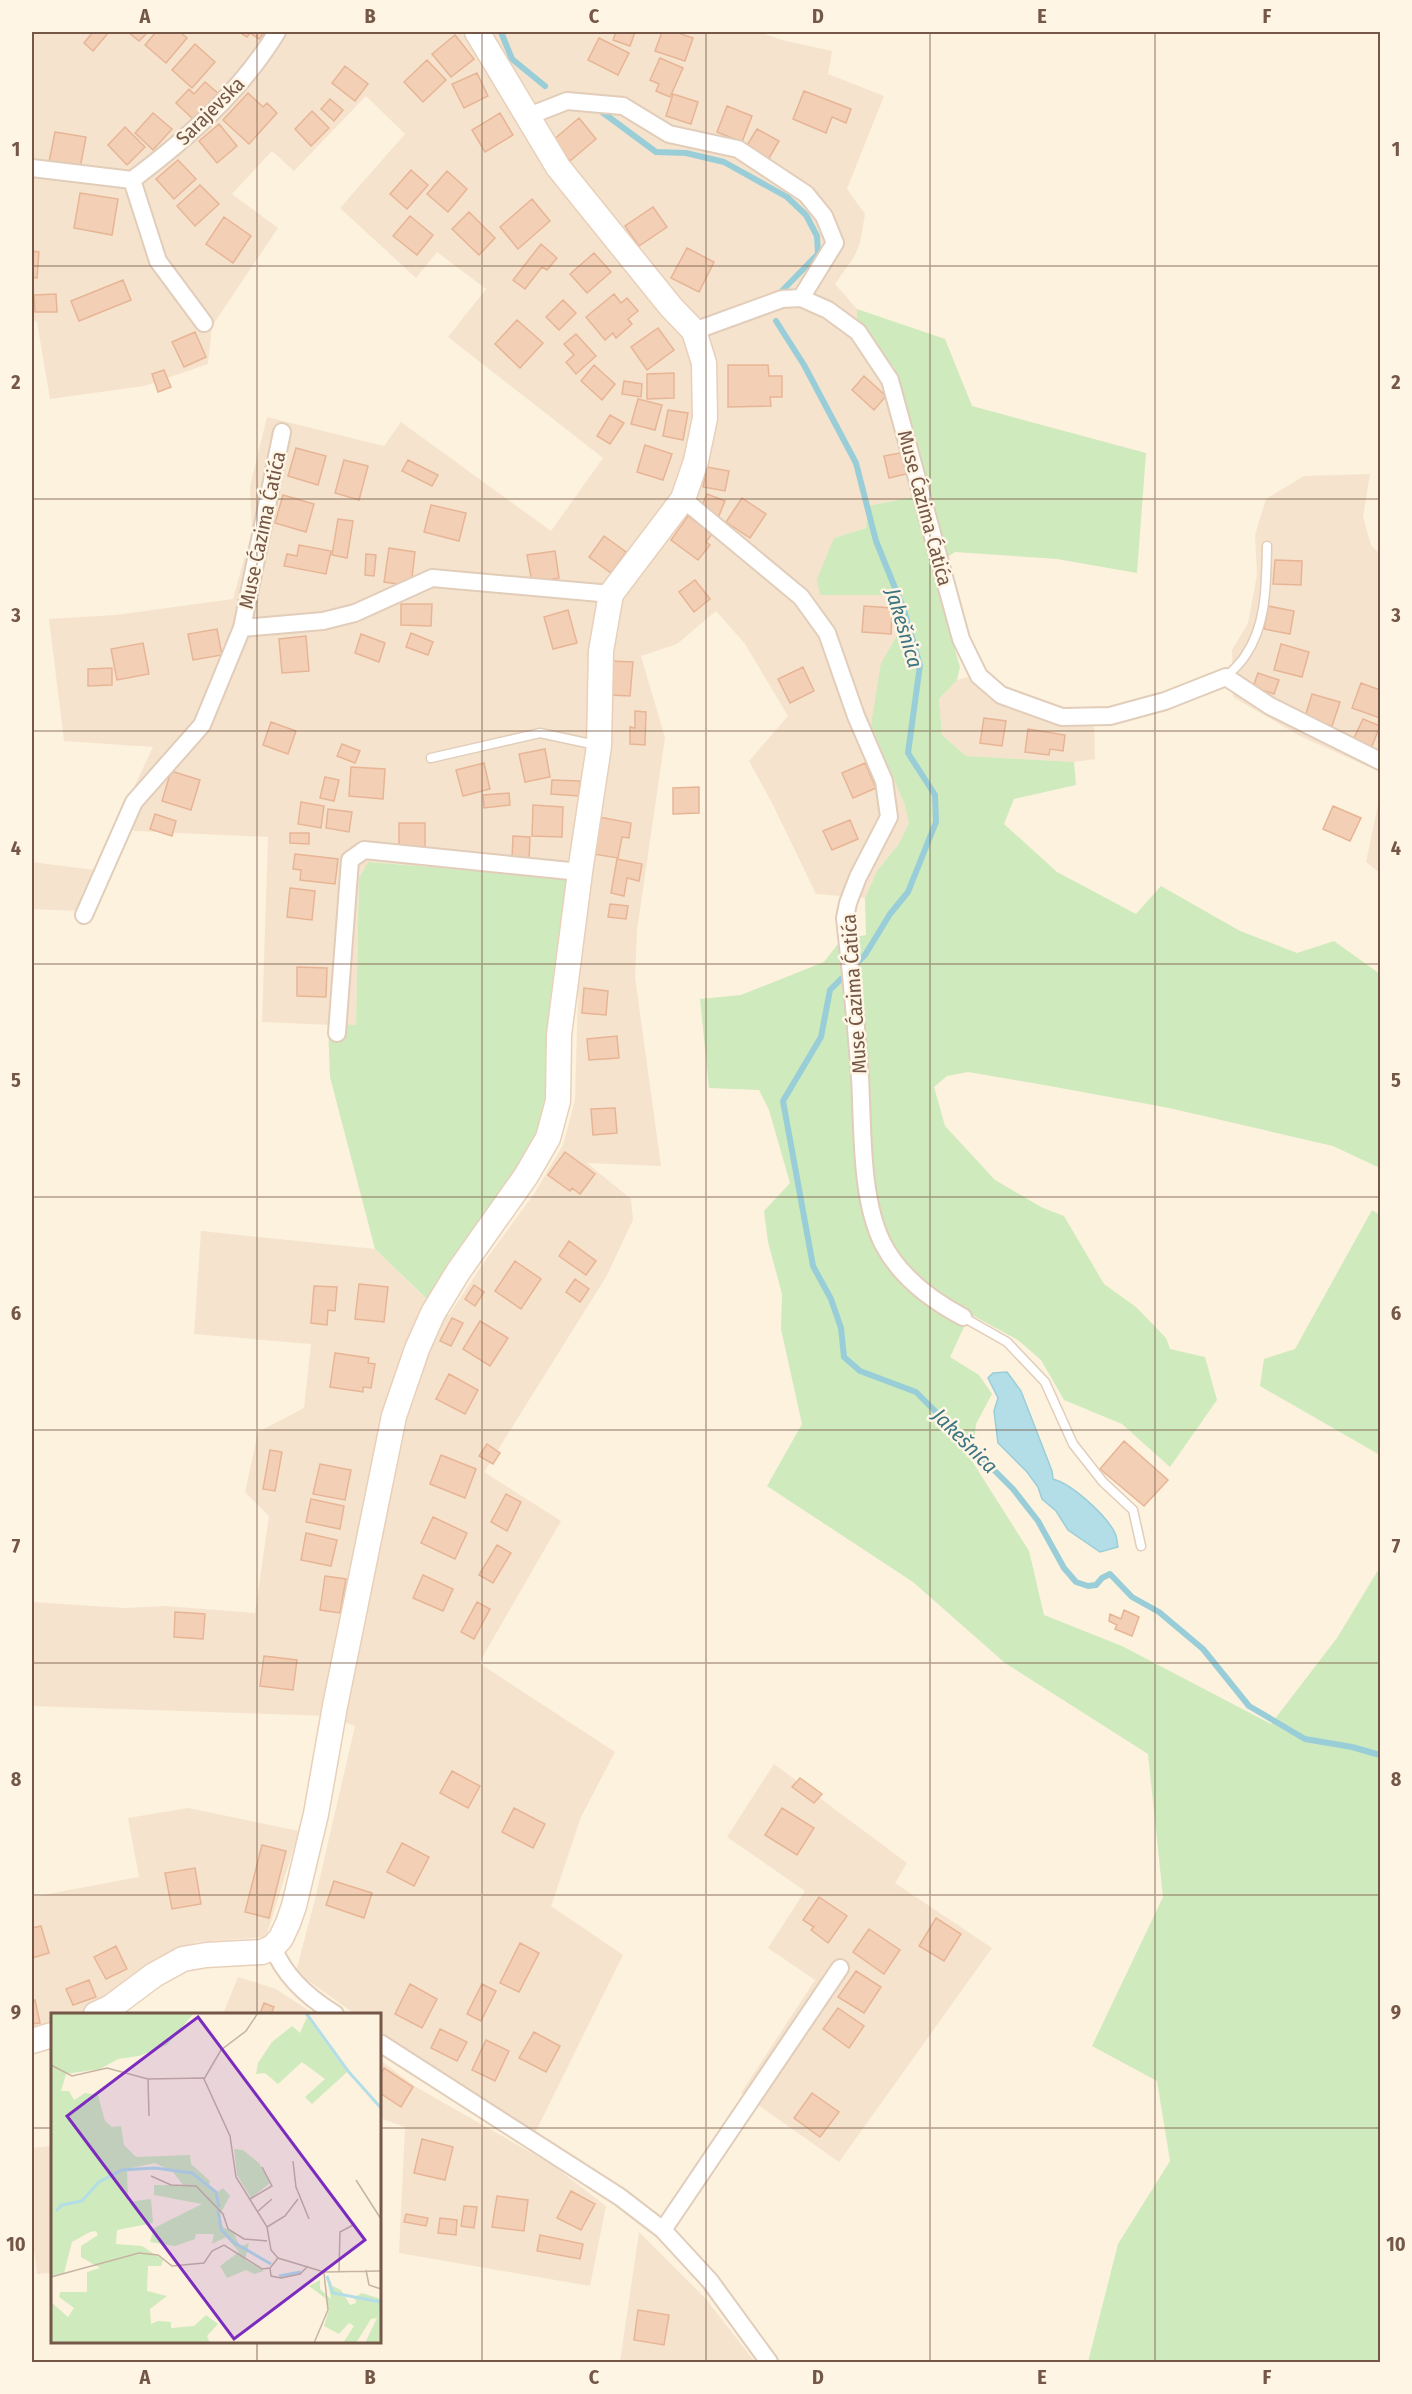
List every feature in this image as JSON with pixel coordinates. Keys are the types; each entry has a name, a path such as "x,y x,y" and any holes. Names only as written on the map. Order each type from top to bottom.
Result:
{"street":[{"name":"Sarajevska","path":"132,180 165,155 232,93 264,53 277,32"},
{"path":"98,2013 111,2007 153,1975 183,1959 206,1955 262,1953 273,1947 281,1938 294,1906 316,1814 337,1695 394,1416 417,1349 433,1313 458,1272 526,1176 548,1138 558,1101 560,1035 580,872 599,746 601,651 611,594 683,499 696,461 705,418 704,363 694,331 671,307 558,167 477,32"},
{"path":"526,117 567,101 623,106 669,134 738,149 778,173 806,194 824,216 835,243 801,298 782,299 694,331"},
{"path":"32,168 132,180 158,261 204,323"},
{"name":"Muse Ćazima Ćatića","path":"801,298 828,310 858,332 890,380 961,639 979,676 1001,695 1062,717 1110,716 1165,700 1226,677"},
{"name":"Muse Ćazima Ćatića","path":"84,915 134,802 202,724 242,628 282,432"},
{"name":"Muse Ćazima Ćatića","path":"683,499 801,597 827,633 856,716 884,782 889,817 858,877 845,918 869,1204 883,1244 904,1274 937,1303 963,1317"},
{"name":"Muse Ćazima Ćatića","path":"242,628 323,621 355,613 432,578 611,594"},
{"path":"1226,677 1270,706 1380,761"},
{"path":"337,1033 350,860 364,850 580,872"},
{"path":"273,1947 278,1961 293,1980 334,2013"},
{"path":"663,2230 840,1968"},
{"path":"32,2041 51,2035"},
{"path":"381,2044 620,2197 663,2230 710,2281 769,2362"}],"lane":[{"path":"1226,677 1245,657 1258,631 1266,587 1267,546"},
{"path":"431,758 540,733 599,746"},
{"path":"963,1317 1007,1342 1046,1382 1073,1444 1103,1482 1134,1510 1141,1546"}],"shaded area":[{"path":"32,32 759,32 782,40 832,51 828,74 884,96 847,189 865,214 860,243 854,257 835,284 857,309 857,322 894,367 927,483 912,497 868,506 866,528 834,538 821,595 885,595 896,601 899,632 881,663 909,823 898,845 877,871 865,898 816,894 749,761 788,716 745,644 716,611 677,644 641,656 665,738 637,930 635,977 661,1166 587,1163 631,1199 633,1220 606,1277 484,1472 561,1521 479,1663 615,1752 581,1817 551,1906 623,1955 534,2135 381,2032 381,2013 354,2013 296,1972 355,1726 327,1716 32,1706 32,1602 124,1608 166,1606 255,1613 269,1516 245,1492 258,1432 304,1408 311,1344 194,1334 201,1231 375,1249 421,1294 449,1315 484,1262 534,1194 563,1145 575,1100 580,925 587,880 368,862 359,878 356,1026 262,1022 268,837 135,831 117,823 153,747 64,741 49,619 116,615 233,599 252,531 250,486 267,417 384,446 401,422 551,531 603,458 448,337 486,289 437,252 416,278 340,208 405,134 366,96 294,171 272,151 232,194 278,228 212,326 208,364 144,386 50,399 37,322 32,321"},
{"path":"1370,474 1363,517 1371,545 1380,554 1380,772 1300,736 1233,697 1232,650 1248,623 1257,575 1255,535 1266,499 1304,476"},
{"path":"968,677 988,697 1010,709 1064,724 1094,724 1095,759 1074,762 966,756 942,735 939,699 957,680"},
{"path":"1380,795 1380,873 1366,862"},
{"path":"32,862 94,870 82,894 78,911 32,909"},
{"path":"774,1764 907,1863 895,1883 992,1948 839,2162 741,2093 815,1980 768,1948 805,1891 727,1837"},
{"path":"188,1808 299,1831 266,1937 196,1942 161,1959 93,2010 86,2013 51,2013 51,2028 32,2034 32,1897 139,1877 128,1818"},
{"path":"238,1977 276,1989 312,2013 223,2013"},
{"path":"381,2061 416,2087 551,2164 606,2206 590,2286 399,2253 405,2127 381,2118"},
{"path":"51,2146 51,2273 37,2274 32,2232 32,2148"},
{"path":"639,2232 706,2299 755,2362 620,2362"}],"green space":[{"path":"857,309 945,339 972,406 1146,453 1137,573 1057,559 955,552 931,568 960,667 957,680 939,699 942,735 966,756 1074,762 1076,785 1014,799 1004,824 1057,872 1136,914 1161,886 1240,931 1297,953 1334,941 1380,974 1380,1168 1333,1146 1169,1108 1050,1086 968,1072 947,1076 934,1087 945,1126 995,1180 1043,1208 1064,1216 1104,1284 1136,1307 1166,1338 1170,1349 1205,1357 1217,1400 1170,1467 1122,1424 1064,1400 1041,1360 1018,1340 970,1314 950,1357 979,1375 992,1394 976,1424 972,1461 1029,1551 1044,1615 1122,1646 1271,1724 1337,1638 1380,1567 1380,2362 1088,2362 1118,2244 1170,2161 1157,2081 1092,2046 1163,1897 1148,1754 1005,1663 913,1582 767,1486 802,1424 781,1329 782,1294 768,1242 764,1211 790,1183 769,1110 759,1090 709,1088 700,999 741,995 824,962 841,940 866,935 865,898 877,871 898,845 909,823 905,805 871,725 881,663 899,632 896,602 885,595 820,595 817,579 834,538 866,528 868,506 912,497 927,483 894,367 857,322"},
{"path":"368,862 567,878 551,992 546,1110 525,1166 429,1301 375,1249 330,1077 328,1024 356,1025 359,878"},
{"path":"1372,1210 1380,1215 1380,1455 1260,1386 1264,1359 1295,1349"}],"water":[{"path":"1007,1372 1021,1391 1053,1479 1069,1487 1096,1509 1111,1526 1117,1538 1118,1547 1100,1552 1068,1530 1056,1511 1042,1499 1038,1487 1027,1472 998,1443 994,1411 998,1398 988,1378 993,1373"}],"building":[{"path":"93,32 109,32 93,51 84,43"},
{"path":"128,32 148,32 139,41"},
{"path":"156,32 180,32 187,38 166,63 145,45"},
{"path":"239,32 265,32 259,39 250,33 247,37"},
{"path":"616,32 635,32 630,46 613,40"},
{"path":"662,32 675,32 693,38 685,61 655,51"},
{"path":"455,35 474,59 451,77 432,54"},
{"path":"599,38 629,53 618,75 588,60"},
{"path":"195,44 215,62 192,88 172,70"},
{"path":"660,58 683,68 670,97 656,91 659,84 650,80"},
{"path":"427,60 446,80 423,102 404,82"},
{"path":"345,66 368,84 355,101 332,83"},
{"path":"477,73 488,96 464,108 452,84"},
{"path":"205,82 219,94 194,120 176,103 189,89 194,94"},
{"path":"804,91 851,109 846,123 832,117 826,133 793,119"},
{"path":"248,93 263,107 267,103 277,113 249,144 223,120"},
{"path":"673,94 698,102 691,124 666,116"},
{"path":"330,99 343,110 334,121 321,109"},
{"path":"727,106 752,116 742,142 717,132"},
{"path":"312,111 329,128 311,146 295,129"},
{"path":"153,113 172,129 153,150 135,133"},
{"path":"500,113 513,135 485,152 472,130"},
{"path":"579,118 596,139 570,161 552,141"},
{"path":"219,124 237,146 217,163 199,141"},
{"path":"125,127 145,147 127,165 108,145"},
{"path":"757,129 779,141 768,160 746,147"},
{"path":"55,132 86,137 80,168 49,162"},
{"path":"178,160 196,179 174,199 156,179"},
{"path":"411,170 428,185 407,209 390,194"},
{"path":"447,171 467,189 448,212 427,194"},
{"path":"200,185 219,204 195,226 177,206"},
{"path":"80,193 118,199 112,235 74,228"},
{"path":"532,199 550,221 518,249 500,227"},
{"path":"653,207 667,227 639,246 625,226"},
{"path":"469,212 495,238 479,255 452,229"},
{"path":"410,216 433,235 417,255 393,236"},
{"path":"224,217 251,236 233,263 206,244"},
{"path":"541,244 557,258 547,270 542,267 525,289 513,280"},
{"path":"687,248 714,262 699,292 671,278"},
{"path":"32,251 39,252 37,278 32,277"},
{"path":"594,253 611,272 587,293 570,274"},
{"path":"123,280 131,300 79,321 71,301"},
{"path":"56,294 57,312 35,312 34,295"},
{"path":"614,294 621,303 627,298 638,311 628,319 632,324 616,338 613,333 605,340 586,317"},
{"path":"563,300 576,313 559,330 546,317"},
{"path":"517,320 543,343 520,368 495,344"},
{"path":"658,328 674,350 647,370 631,347"},
{"path":"195,332 206,357 184,367 172,342"},
{"path":"576,334 596,356 576,374 566,362 574,355 564,344"},
{"path":"594,365 615,384 602,400 581,381"},
{"path":"728,365 768,365 769,376 782,376 782,397 770,397 771,406 728,407"},
{"path":"164,370 171,387 158,392 152,374"},
{"path":"674,373 674,398 647,399 647,374"},
{"path":"864,376 886,396 874,410 852,390"},
{"path":"624,381 642,384 641,397 622,394"},
{"path":"638,399 662,405 655,430 631,424"},
{"path":"668,410 688,413 683,440 663,436"},
{"path":"610,415 624,423 610,444 597,436"},
{"path":"645,445 672,454 663,480 637,472"},
{"path":"296,448 326,456 318,485 288,476"},
{"path":"905,452 910,473 889,478 884,456"},
{"path":"344,460 368,466 359,500 335,493"},
{"path":"408,460 438,475 432,486 402,471"},
{"path":"707,467 729,471 725,491 703,487"},
{"path":"707,494 725,501 718,518 700,510"},
{"path":"283,495 314,504 306,532 275,523"},
{"path":"742,498 766,514 750,538 726,522"},
{"path":"431,505 466,513 459,541 424,532"},
{"path":"688,516 712,534 706,542 710,545 698,560 671,540"},
{"path":"338,519 353,521 347,558 332,555"},
{"path":"604,536 626,552 611,573 589,557"},
{"path":"299,545 331,551 326,574 284,566 287,554 297,556"},
{"path":"389,548 415,552 411,586 384,582"},
{"path":"555,551 559,578 532,583 527,555"},
{"path":"366,554 376,555 374,576 365,575"},
{"path":"1275,560 1302,561 1301,585 1273,584"},
{"path":"695,580 710,599 694,612 679,592"},
{"path":"401,604 432,604 431,626 401,625"},
{"path":"864,606 892,608 891,634 862,632"},
{"path":"1268,606 1294,611 1290,634 1264,629"},
{"path":"568,610 577,643 553,649 544,617"},
{"path":"217,629 222,655 193,660 188,634"},
{"path":"411,633 433,642 428,655 406,647"},
{"path":"361,634 385,643 379,662 355,653"},
{"path":"306,636 309,671 282,673 279,639"},
{"path":"143,643 149,674 117,680 111,649"},
{"path":"1281,644 1309,652 1302,677 1274,670"},
{"path":"610,661 633,662 630,696 608,695"},
{"path":"803,667 814,691 790,703 778,679"},
{"path":"112,668 112,685 88,686 88,669"},
{"path":"1258,673 1279,680 1274,694 1253,687"},
{"path":"1361,683 1380,690 1380,718 1352,708"},
{"path":"1312,694 1340,702 1332,726 1305,717"},
{"path":"635,711 646,712 645,745 630,744 630,727 635,728"},
{"path":"984,718 1006,721 1002,746 980,743"},
{"path":"1363,719 1380,726 1370,751 1352,742"},
{"path":"271,722 296,731 288,754 263,745"},
{"path":"1028,729 1065,735 1063,751 1050,749 1049,755 1025,752"},
{"path":"342,744 360,751 355,763 337,756"},
{"path":"545,749 550,777 525,782 519,754"},
{"path":"484,763 490,789 463,796 456,770"},
{"path":"865,763 876,788 853,798 842,773"},
{"path":"351,767 385,769 383,799 349,796"},
{"path":"171,771 200,780 191,810 162,801"},
{"path":"325,777 339,780 334,801 320,798"},
{"path":"552,780 580,781 579,796 551,794"},
{"path":"699,787 699,813 673,814 673,788"},
{"path":"509,793 510,805 484,808 483,795"},
{"path":"301,802 324,806 321,828 298,824"},
{"path":"533,805 563,807 562,837 532,836"},
{"path":"1333,806 1361,818 1350,841 1323,829"},
{"path":"328,809 352,812 349,832 326,828"},
{"path":"155,814 176,821 172,836 150,829"},
{"path":"599,817 631,823 629,838 622,837 618,858 593,854"},
{"path":"850,820 858,839 832,850 823,831"},
{"path":"399,823 425,823 425,849 399,849"},
{"path":"290,833 309,833 309,844 290,843"},
{"path":"513,836 530,837 529,860 512,859"},
{"path":"295,854 338,859 335,884 300,880 301,870 293,869"},
{"path":"617,859 642,864 639,881 627,878 624,896 611,893"},
{"path":"290,888 315,891 312,920 287,917"},
{"path":"610,904 628,906 626,919 608,917"},
{"path":"297,967 327,968 326,997 297,996"},
{"path":"584,988 608,991 606,1015 582,1013"},
{"path":"617,1036 619,1058 589,1060 587,1039"},
{"path":"615,1108 617,1133 593,1135 591,1109"},
{"path":"565,1152 595,1174 580,1194 572,1188 570,1191 548,1175"},
{"path":"569,1241 596,1261 586,1275 559,1256"},
{"path":"515,1261 541,1279 521,1309 495,1291"},
{"path":"575,1279 589,1289 580,1302 566,1292"},
{"path":"359,1284 388,1287 384,1322 355,1319"},
{"path":"474,1285 484,1292 475,1306 465,1299"},
{"path":"314,1286 337,1287 335,1311 328,1310 327,1325 311,1323"},
{"path":"452,1318 463,1323 451,1346 440,1341"},
{"path":"480,1321 508,1338 490,1366 463,1349"},
{"path":"335,1353 369,1358 368,1363 375,1364 371,1388 363,1387 363,1392 330,1387"},
{"path":"449,1374 478,1390 465,1414 436,1399"},
{"path":"1124,1441 1168,1480 1144,1506 1100,1469"},
{"path":"487,1444 500,1453 493,1464 479,1456"},
{"path":"270,1450 282,1452 275,1491 263,1489"},
{"path":"441,1455 476,1469 465,1498 430,1484"},
{"path":"320,1464 351,1470 345,1500 313,1494"},
{"path":"506,1494 521,1502 507,1531 491,1522"},
{"path":"311,1499 344,1506 340,1529 306,1522"},
{"path":"433,1517 467,1533 455,1559 421,1543"},
{"path":"306,1533 337,1540 331,1566 301,1560"},
{"path":"497,1545 511,1553 493,1583 479,1575"},
{"path":"423,1575 453,1589 443,1611 413,1598"},
{"path":"325,1576 346,1579 340,1613 320,1610"},
{"path":"477,1602 490,1609 474,1639 461,1632"},
{"path":"1124,1610 1139,1617 1132,1636 1115,1629 1117,1625 1109,1621 1110,1614 1121,1619"},
{"path":"175,1612 205,1614 203,1639 174,1637"},
{"path":"264,1656 297,1660 293,1690 260,1686"},
{"path":"452,1771 480,1786 468,1808 440,1793"},
{"path":"800,1778 822,1794 814,1803 792,1787"},
{"path":"514,1808 545,1824 533,1848 502,1832"},
{"path":"782,1808 814,1828 797,1855 765,1835"},
{"path":"402,1843 429,1857 414,1886 387,1872"},
{"path":"262,1845 286,1851 269,1918 245,1912"},
{"path":"195,1868 201,1904 172,1909 165,1873"},
{"path":"334,1881 372,1893 364,1918 326,1905"},
{"path":"819,1897 847,1916 828,1943 811,1930 814,1927 803,1920"},
{"path":"936,1918 961,1934 944,1961 919,1946"},
{"path":"41,1926 49,1953 32,1958 32,1928"},
{"path":"869,1929 900,1950 884,1974 853,1952"},
{"path":"520,1943 539,1953 519,1992 500,1983"},
{"path":"116,1946 127,1969 106,1979 94,1957"},
{"path":"856,1971 881,1987 864,2013 838,1997"},
{"path":"89,1980 96,1997 73,2005 66,1989"},
{"path":"410,1984 437,1999 422,2028 395,2014"},
{"path":"482,1984 496,1991 481,2021 467,2014"},
{"path":"35,2000 40,2023 32,2024 32,2001"},
{"path":"264,2003 274,2007 271,2013 260,2013"},
{"path":"838,2008 864,2026 849,2048 823,2029"},
{"path":"440,2029 467,2042 457,2061 431,2048"},
{"path":"534,2032 560,2046 546,2072 519,2058"},
{"path":"486,2040 509,2051 495,2081 472,2070"},
{"path":"384,2068 413,2087 401,2107 381,2094 381,2074"},
{"path":"812,2093 839,2112 820,2137 794,2118"},
{"path":"422,2139 453,2147 445,2180 414,2173"},
{"path":"571,2191 595,2204 581,2230 557,2218"},
{"path":"497,2196 528,2200 524,2231 492,2227"},
{"path":"464,2206 477,2207 474,2228 461,2226"},
{"path":"406,2214 428,2218 426,2226 404,2222"},
{"path":"440,2218 457,2220 456,2235 438,2233"},
{"path":"540,2235 583,2244 580,2259 537,2251"},
{"path":"638,2310 669,2315 664,2345 634,2340"}],"waterway":[{"name":"Jakešnica","path":"501,32 512,59 545,86"},
{"name":"Jakešnica","path":"602,112 656,152 686,153 724,162 787,197 806,215 817,236 818,254 777,296"},
{"name":"Jakešnica","path":"776,321 804,365 856,463 876,541 904,610 920,665 908,753 935,795 936,822 908,892 890,914 865,955 855,965"},
{"name":"Jakešnica","path":"841,979 830,990 821,1037 783,1101 813,1266 831,1299 841,1328 844,1357 860,1371 916,1392 1013,1489 1038,1521 1064,1568 1076,1582 1088,1586 1096,1585 1110,1574 1132,1597 1159,1612 1203,1649 1249,1706 1305,1739 1352,1747 1380,1755"}]}
